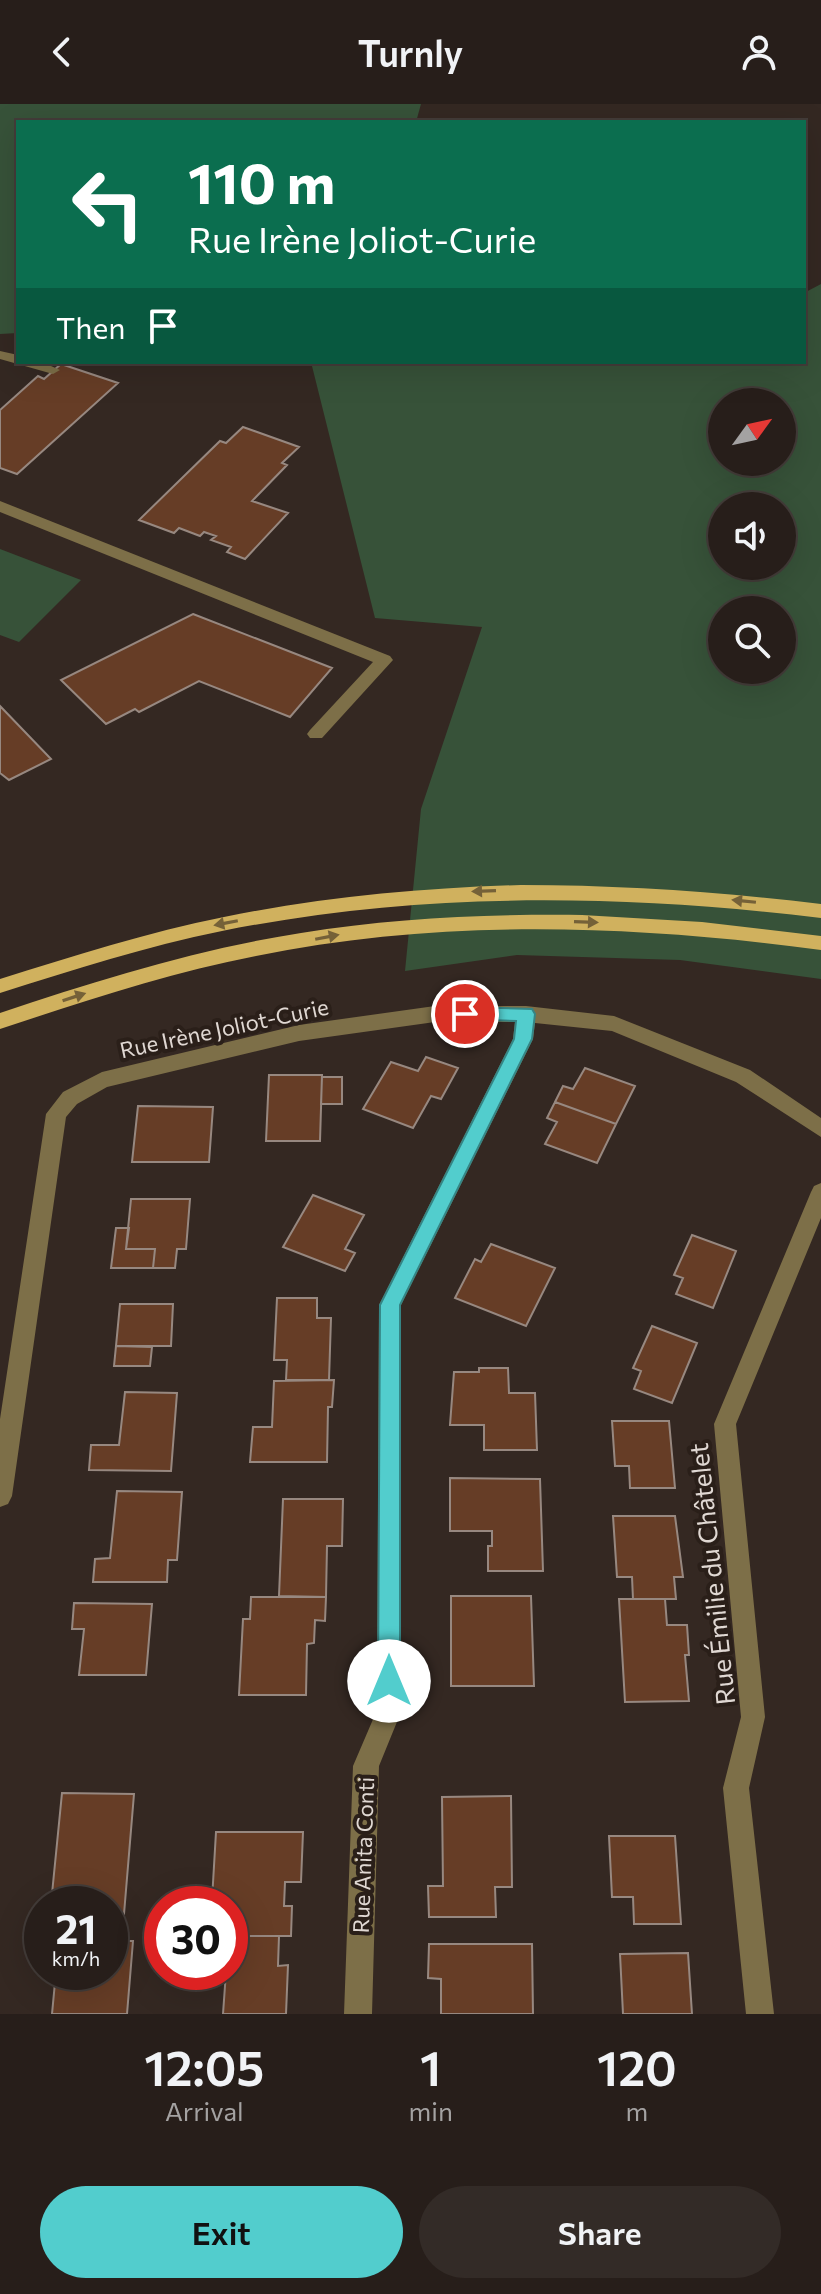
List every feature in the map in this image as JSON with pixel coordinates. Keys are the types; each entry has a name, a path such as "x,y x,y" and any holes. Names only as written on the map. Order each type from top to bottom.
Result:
{"main road":[{"path":"0,986 104,953 222,924 330,905 448,892 672,893 821,911"},
{"path":"0,1021 167,970 339,935 401,928 547,921 646,923 821,943"}],"street":[{"path":"34,364 53,370"},
{"path":"0,506 384,660 316,734"},
{"name":"Rue Irène Joliot-Curie","path":"0,1496 56,1114 70,1098 102,1080 299,1033 435,1014 526,1014 614,1024 743,1076 821,1129"},
{"name":"Rue Anita Conti","path":"358,2014 366,1766 373,1743 389,1712 390,1305 523,1039 526,1014"},
{"name":"Rue Émilie du Châtelet","path":"760,2014 736,1788 753,1717 725,1424 821,1192"}],"green space":[{"path":"0,104 421,104 417,120 16,120 16,333 0,334"},
{"path":"821,284 821,979 680,960 517,955 405,971 421,809 482,627 375,618 312,364 806,364 806,292"},
{"path":"0,549 81,580 19,642 0,635"}],"building":[{"path":"61,364 118,383 17,474 0,468 0,410 38,376 44,379"},
{"path":"243,427 299,447 282,463 287,465 252,501 288,513 245,559 227,552 231,547 211,540 216,536 204,532 200,536 179,528 174,533 139,520 220,441 226,443"},
{"path":"193,614 332,668 290,717 199,681 139,712 135,709 106,724 61,680"},
{"path":"0,706 51,759 9,780 0,773"},
{"path":"426,1057 458,1068 441,1099 431,1096 413,1128 363,1109 391,1062 418,1071"},
{"path":"585,1068 635,1086 616,1124 555,1102 563,1086 573,1089"},
{"path":"269,1075 322,1075 320,1141 266,1141"},
{"path":"322,1077 342,1077 342,1104 321,1104"},
{"path":"555,1102 616,1124 597,1163 545,1144 557,1122 547,1118"},
{"path":"138,1106 213,1107 209,1162 132,1162"},
{"path":"313,1195 364,1215 345,1249 355,1253 345,1271 283,1247"},
{"path":"131,1199 190,1199 186,1249 177,1249 175,1268 153,1268 155,1249 126,1249"},
{"path":"116,1228 129,1228 126,1249 155,1249 153,1268 111,1268"},
{"path":"692,1235 736,1251 713,1308 676,1294 683,1278 674,1275"},
{"path":"491,1244 555,1268 526,1326 455,1298 475,1259 481,1262"},
{"path":"277,1298 317,1298 317,1318 331,1318 329,1380 286,1380 287,1360 274,1360"},
{"path":"120,1304 173,1304 171,1346 116,1346"},
{"path":"652,1326 697,1343 672,1403 634,1389 641,1371 633,1368"},
{"path":"116,1346 152,1347 150,1366 114,1366"},
{"path":"479,1368 508,1368 509,1393 535,1393 537,1450 484,1450 484,1425 450,1425 454,1372 479,1372"},
{"path":"334,1380 332,1407 328,1407 327,1462 250,1462 253,1427 272,1427 274,1381"},
{"path":"125,1392 177,1393 171,1471 89,1470 91,1445 119,1445"},
{"path":"612,1421 669,1421 675,1488 630,1488 629,1466 615,1466"},
{"path":"450,1478 540,1479 543,1571 488,1571 488,1546 492,1546 492,1531 450,1531"},
{"path":"117,1491 182,1492 177,1560 168,1560 167,1582 93,1582 95,1559 110,1558"},
{"path":"283,1499 343,1499 342,1546 327,1546 326,1597 279,1596"},
{"path":"613,1516 675,1516 683,1577 674,1577 676,1599 633,1599 632,1577 617,1577"},
{"path":"451,1596 531,1596 534,1686 451,1686"},
{"path":"251,1597 326,1597 325,1621 315,1620 314,1643 307,1644 306,1695 239,1695 243,1619 250,1619"},
{"path":"619,1599 665,1599 667,1625 687,1625 689,1655 685,1655 689,1701 625,1702"},
{"path":"74,1603 152,1604 146,1675 79,1675 84,1629 72,1629"},
{"path":"62,1793 134,1794 126,1886 53,1886"},
{"path":"511,1796 512,1887 495,1887 496,1917 429,1917 428,1886 443,1886 442,1797"},
{"path":"216,1832 303,1832 301,1882 285,1882 284,1906 292,1906 291,1936 248,1936 248,1886 213,1886"},
{"path":"609,1836 675,1836 681,1924 634,1924 633,1897 612,1897"},
{"path":"248,1936 279,1936 278,1966 288,1965 286,2014 223,2014 225,1990 248,1990"},
{"path":"128,1941 133,1941 127,2014 52,2014 54,1990 128,1990"},
{"path":"429,1944 532,1944 533,2014 441,2014 441,1979 428,1978"},
{"path":"688,1953 692,2014 623,2014 620,1954"}],"route":[{"path":"389,1681 390,1305 523,1039 526,1014 465,1014"}]}
